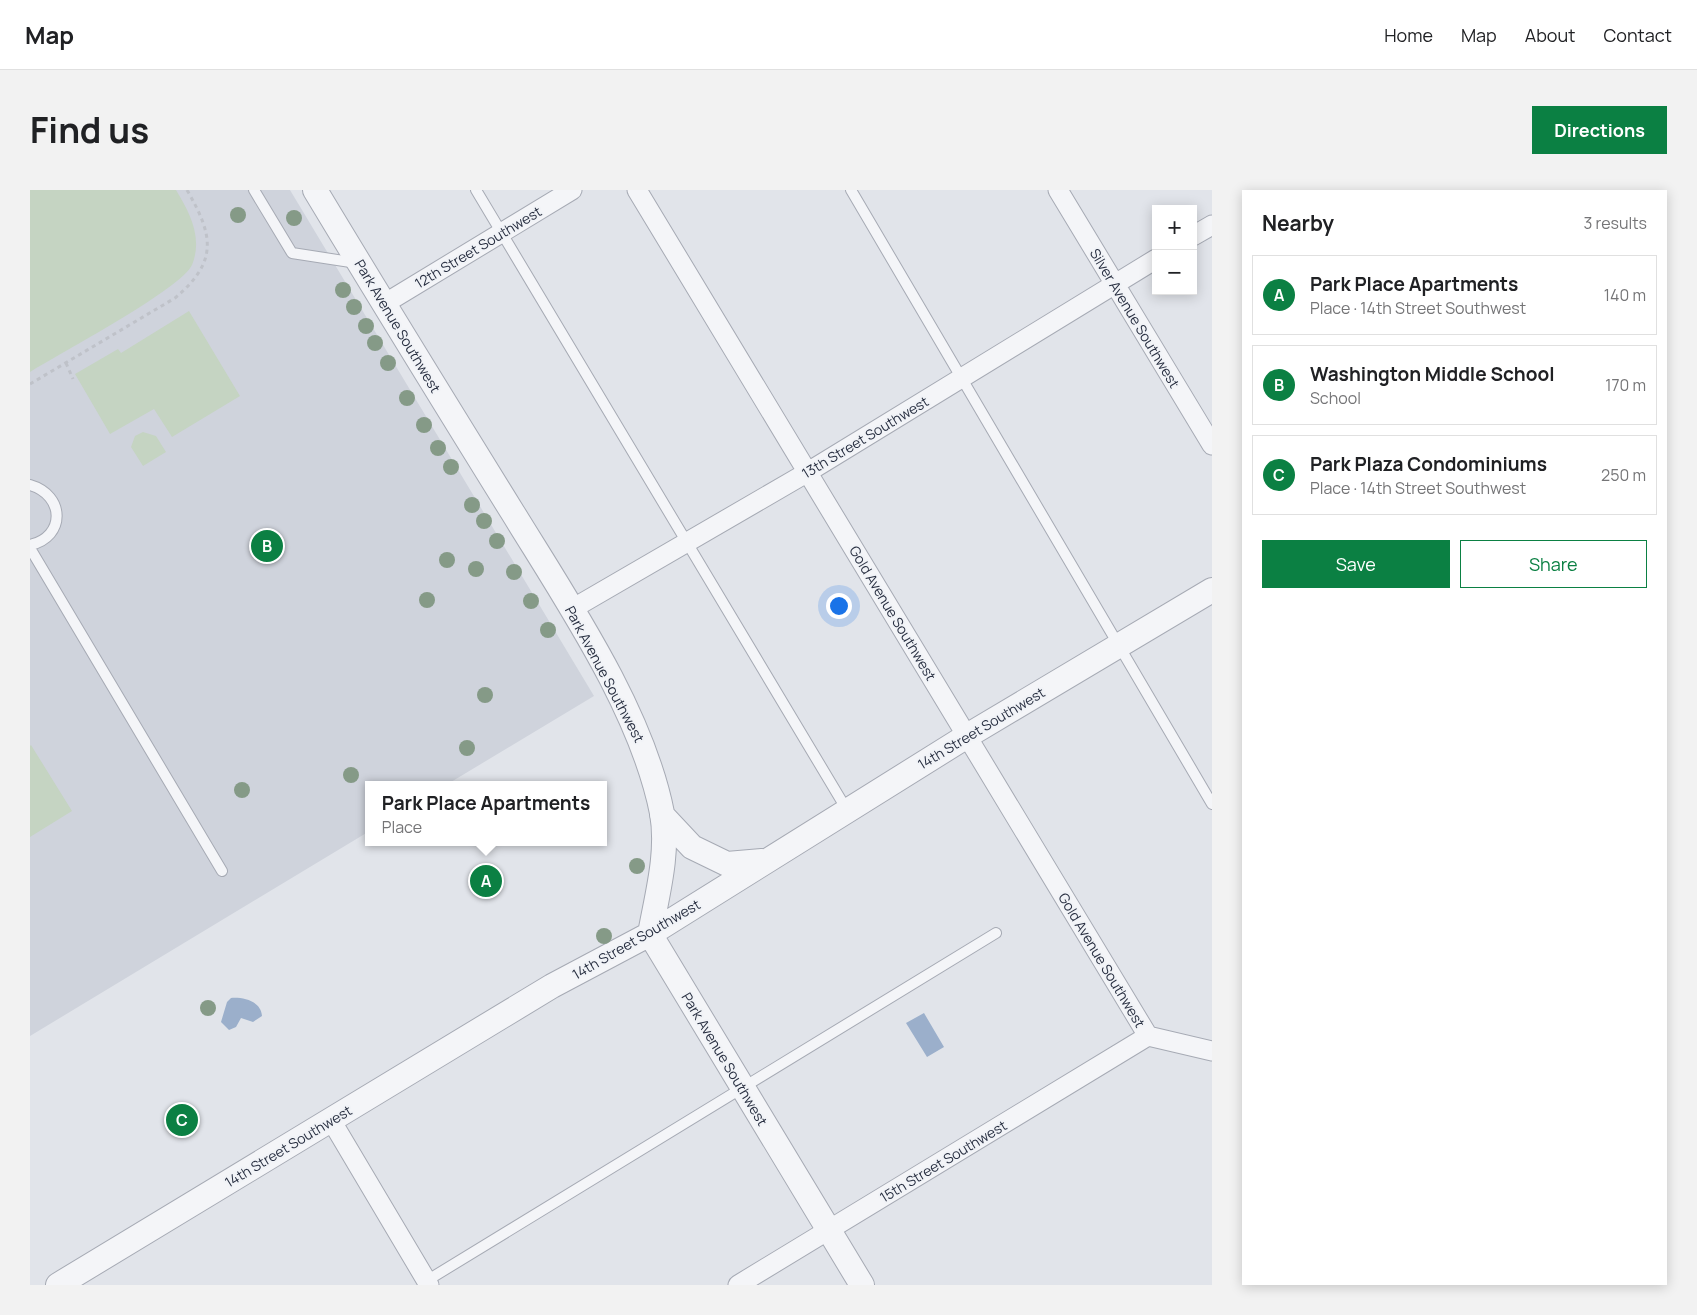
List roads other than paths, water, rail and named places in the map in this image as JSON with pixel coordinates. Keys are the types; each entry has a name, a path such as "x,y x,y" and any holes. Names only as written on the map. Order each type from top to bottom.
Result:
{"street":[{"name":"Park Avenue Southwest","path":"315,190 572,609 614,686 645,751 662,815 663,868 650,934 862,1285"},
{"name":"12th Street Southwest","path":"384,304 572,190"},
{"name":"Gold Avenue Southwest","path":"637,190 1148,1036"},
{"name":"Silver Avenue Southwest","path":"1058,190 1212,445"},
{"path":"1197,234 1212,225"},
{"name":"13th Street Southwest","path":"572,609 808,472 1152,260"},
{"name":"14th Street Southwest","path":"58,1285 552,986 650,934 967,736 1212,590"},
{"path":"662,815 692,847 726,864 766,861"},
{"path":"1148,1036 1212,1052"},
{"name":"15th Street Southwest","path":"738,1285 1148,1036"},
{"path":"330,1120 425,1284"}],"lane":[{"path":"254,190 292,253 360,264"},
{"path":"476,190 847,810"},
{"path":"851,190 1117,646 1212,804"},
{"path":"30,485 48,494 57,511 53,530 47,538 30,546 222,871"},
{"path":"425,1284 996,933"}],"water":[{"path":"231,998 246,999 255,1003 262,1016 253,1022 241,1018 236,1027 229,1030 221,1022 227,1002"},
{"path":"924,1013 944,1047 927,1057 906,1023"}],"place":[{"name":"Washington Middle School","path":"267,546"},
{"name":"Park Place Apartments","path":"486,881"},
{"name":"Park Plaza Condominiums","path":"182,1120"}]}
